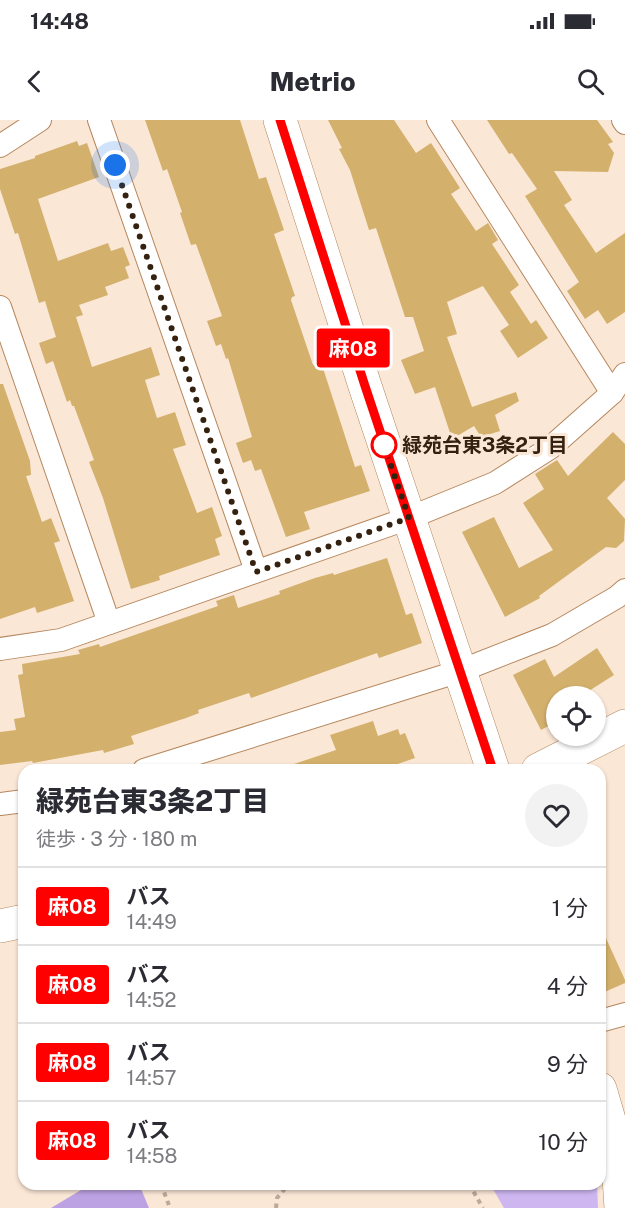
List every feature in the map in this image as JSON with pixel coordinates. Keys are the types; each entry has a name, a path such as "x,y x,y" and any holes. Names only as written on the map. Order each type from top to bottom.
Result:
{"street":[{"path":"0,146 40,120"},
{"path":"99,120 256,572"},
{"path":"280,120 491,764"},
{"path":"438,120 612,393"},
{"path":"0,307 109,623"},
{"path":"0,649 61,640 409,518 495,483 550,448 612,393 625,374"},
{"path":"163,764 460,671 552,635 625,590"},
{"path":"550,764 625,726"},
{"path":"0,804 18,802"},
{"path":"0,926 18,922"},
{"path":"606,1019 625,1014"},
{"path":"606,1109 621,1156 621,1208"}],"path":[{"path":"163,1190 170,1208"},
{"path":"276,1208 277,1198 284,1190"},
{"path":"473,1190 483,1208"}],"shaded area":[{"path":"81,1190 142,1190 149,1208 51,1208"},
{"path":"494,1190 597,1190 598,1208 504,1208"}],"building":[{"path":"145,120 240,120 259,179 266,177 284,230 274,234 295,296 291,300 313,365 321,362 355,467 361,465 370,491 304,512 310,529 286,537 261,469 255,471 251,460 243,463 236,443 252,437 228,358 226,359 221,344 216,346 207,321 222,316 196,244 191,245 167,169 163,171"},
{"path":"328,120 394,120 416,153 431,143 460,188 451,194 476,231 488,223 498,240 492,244 519,285 510,292 531,324 536,320 548,338 518,358 500,331 509,325 483,286 447,302 457,334 447,337 472,407 516,392 519,401 495,415 500,431 481,437 474,426 452,439 435,387 415,394 401,360 424,351 413,317 405,317 376,228 369,230 350,170 339,149 342,148"},
{"path":"487,120 597,120 613,142 608,144 614,153 608,172 554,171 572,200 564,205 596,253 625,233 625,312 607,324 598,310 585,319 567,291 579,282 525,196 537,189 512,153 509,154"},
{"path":"77,141 79,146 87,143 99,177 38,199 58,261 108,243 111,251 123,247 130,265 125,267 129,278 105,287 108,295 79,305 83,315 76,317 92,367 151,347 160,375 145,380 157,418 175,412 186,445 173,449 197,513 212,507 222,536 215,539 220,555 159,576 160,580 131,589 103,498 89,462 94,460 74,406 70,400 67,402 53,361 46,364 39,343 56,337 45,301 39,303 18,233 15,234 0,189 0,169"},
{"path":"0,384 3,384 30,461 31,475 26,476 42,522 51,518 60,541 54,543 74,601 37,613 35,607 0,619"},
{"path":"613,432 625,444 625,480 607,498 625,519 624,541 616,548 606,547 539,596 540,598 505,617 462,532 494,517 519,568 553,550 523,503 544,489 535,474 557,460 568,476"},
{"path":"387,558 406,615 412,613 422,643 379,658 377,653 251,698 249,693 198,710 199,713 131,736 134,744 104,753 103,750 33,763 32,761 0,765 0,732 16,730 14,719 25,717 18,675 23,674 22,664 80,654 78,650 99,644 100,647 218,606 216,601 234,595 238,608 280,594 279,591 315,578 333,573 334,575"},
{"path":"597,648 614,675 597,686 546,686 546,727 541,730 513,675 545,659 554,677"},
{"path":"373,721 378,736 398,729 400,735 405,733 415,758 398,764 294,764 336,750 330,735"},
{"path":"606,938 625,980 625,983 606,991"}],"bus line":[{"name":"麻08","path":"280,120 365,386 491,764"}],"place":[{"name":"緑苑台東3条2丁目","path":"384,445"}],"route":[{"path":"115,165 256,572 409,518 384,445"}]}
